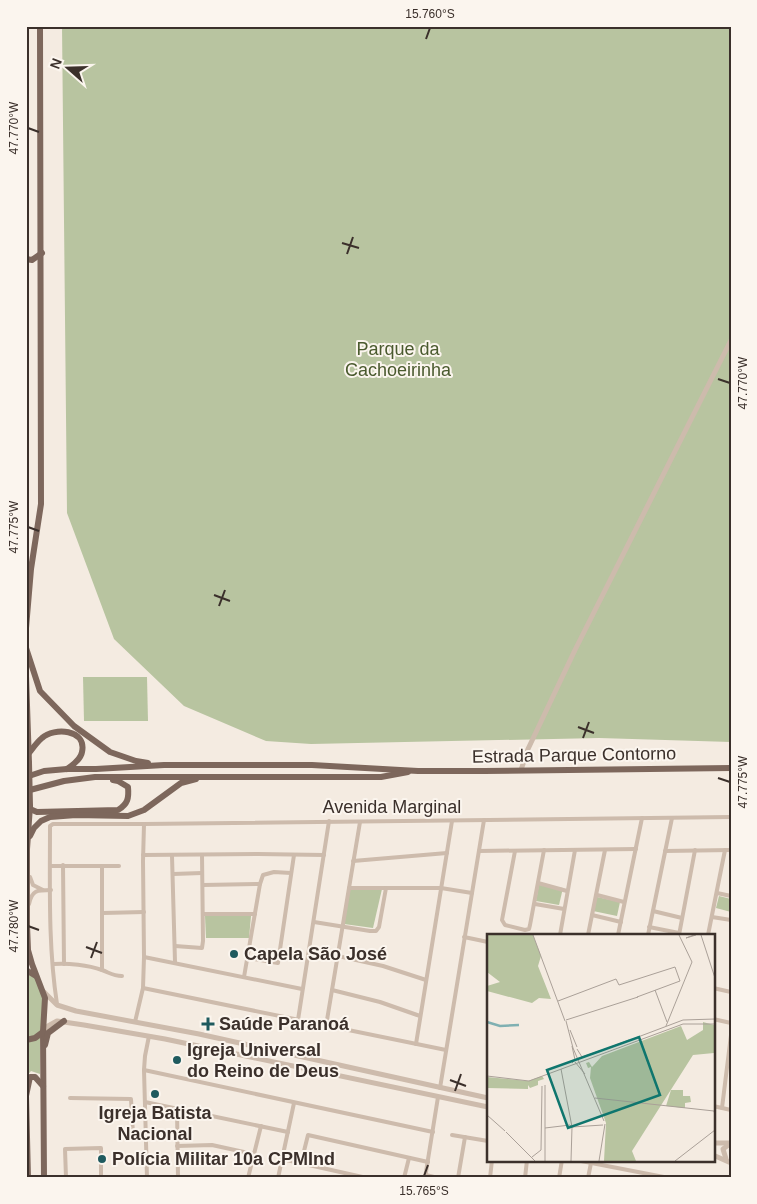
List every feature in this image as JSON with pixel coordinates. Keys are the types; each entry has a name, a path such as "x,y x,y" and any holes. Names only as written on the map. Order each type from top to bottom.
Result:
{"main road":[{"path":"26,628 31,569 42,504 40,26"},
{"path":"26,259 32,260 42,253"},
{"path":"26,648 40,691 74,726 95,742 120,757 164,765"},
{"path":"26,676 30,807 27,849 28,950 43,991 45,1011 43,1032 44,1178"},
{"path":"29,753 49,733 63,730 74,733 81,741 82,751 77,761 67,769"},
{"path":"26,777 44,771 67,769 164,765 312,765 418,771"},
{"name":"Estrada Parque Contorno","path":"418,771 731,768"},
{"path":"26,791 64,781 95,777 381,777 418,771"},
{"path":"30,807 37,812 118,810 128,802 128,787 118,781 95,777"},
{"path":"28,840 34,828 41,821 50,817 76,815 128,816 144,810 181,783 206,777"},
{"path":"26,970 36,976"},
{"path":"43,1084 45,1041 51,1030 64,1021"},
{"path":"26,1040 35,1038 43,1032"},
{"path":"28,1178 26,1096 30,1077 35,1077 43,1084"}],"street":[{"path":"521,770 528,749 571,659 731,340"},
{"path":"128,816 126,818 128,824"},
{"name":"Avenida Marginal","path":"50,866 50,826 52,824 452,821 731,816"},
{"path":"618,934 642,818"},
{"path":"648,934 672,818"},
{"path":"440,1088 484,820"},
{"path":"298,1020 329,821"},
{"path":"416,1044 452,821"},
{"path":"326,1026 360,822"},
{"path":"135,1022 143,988 144,824"},
{"path":"27,849 32,885 42,890"},
{"path":"479,851 636,849"},
{"path":"514,851 502,920 504,924 527,930 535,904 544,850"},
{"path":"560,934 575,850"},
{"path":"588,934 605,850"},
{"path":"649,927 679,934 695,850"},
{"path":"708,934 725,850"},
{"path":"665,851 731,850"},
{"path":"353,861 447,853"},
{"path":"143,855 324,855"},
{"path":"175,946 202,948 204,941 202,855"},
{"path":"248,958 278,964 294,855"},
{"path":"172,856 175,962"},
{"path":"63,865 64,964"},
{"path":"57,1005 50,866 119,866"},
{"path":"102,866 102,970"},
{"path":"244,977 263,875 274,872 291,873"},
{"path":"173,874 202,874"},
{"path":"538,883 567,891"},
{"path":"203,885 260,884"},
{"path":"349,888 441,888 472,893"},
{"path":"314,922 376,931 379,927 386,888"},
{"path":"27,916 31,895 42,890 51,890"},
{"path":"717,893 731,896"},
{"path":"597,895 624,902"},
{"path":"535,904 564,909"},
{"path":"653,911 682,918"},
{"path":"103,913 144,912"},
{"path":"203,914 255,914"},
{"path":"592,915 621,922"},
{"path":"712,917 731,920"},
{"path":"464,936 487,942"},
{"path":"338,956 383,966 426,980"},
{"path":"144,958 175,962 302,989"},
{"path":"54,966 64,964 102,970 112,975 122,976"},
{"path":"143,988 446,1050"},
{"path":"714,988 731,992"},
{"path":"332,990 380,1002 420,1016"},
{"path":"43,991 57,1005 76,1012 260,1047 487,1099"},
{"path":"106,1028 103,1022 108,1018"},
{"path":"714,1019 731,1023"},
{"path":"43,1032 48,1026 58,1021 106,1028 487,1107"},
{"path":"722,1108 731,1035"},
{"path":"147,1178 144,1070 149,1036"},
{"path":"257,1059 262,1058 264,1055 260,1047"},
{"path":"276,1063 272,1060 271,1056 278,1052"},
{"path":"144,1070 433,1132"},
{"path":"474,1104 479,1099 476,1095"},
{"path":"438,1097 426,1176 438,1178"},
{"path":"70,1098 131,1099 133,1134 145,1136"},
{"path":"145,1102 288,1132"},
{"path":"278,1178 294,1103"},
{"path":"714,1106 731,1110"},
{"path":"177,1109 178,1178"},
{"path":"248,1178 261,1126"},
{"path":"301,1163 308,1135 428,1162"},
{"path":"452,1135 487,1141"},
{"path":"458,1178 465,1137"},
{"path":"714,1143 731,1143"},
{"path":"728,1161 723,1149 731,1143"},
{"path":"178,1146 212,1145 253,1154"},
{"path":"66,1178 64,1149 101,1148 102,1178"},
{"path":"714,1155 728,1161"},
{"path":"404,1178 408,1158"},
{"path":"282,1159 367,1178"},
{"path":"490,1178 492,1162"},
{"path":"525,1178 527,1162"},
{"path":"559,1178 562,1162"},
{"path":"586,1162 668,1178"},
{"path":"588,1178 591,1163"},
{"path":"341,1178 342,1172"},
{"path":"640,1178 641,1172"}],"green space":[{"name":"Parque da Cachoeirinha","path":"62,26 731,26 731,742 599,738 311,744 266,741 184,706 114,639 67,513"},
{"path":"83,677 147,677 148,721 84,721"},
{"path":"539,884 563,888 559,905 536,901"},
{"path":"350,887 382,889 373,928 344,924"},
{"path":"719,896 731,899 731,912 716,908"},
{"path":"597,897 620,902 617,916 593,911"},
{"path":"205,916 251,916 249,938 206,938"},
{"path":"26,972 35,976 42,991 42,1031 34,1037 26,1039"},
{"path":"40,1036 40,1074 31,1071 26,1077 26,1042"}],"place":[{"name":"Capela São José","path":"234,954"},
{"name":"Saúde Paranoá","path":"208,1024"},
{"name":"Igreja Universal do Reino de Deus","path":"177,1060"},
{"name":"Igreja Batista Nacional","path":"155,1094"},
{"name":"Polícia Militar 10a CPMInd","path":"102,1159"}]}
